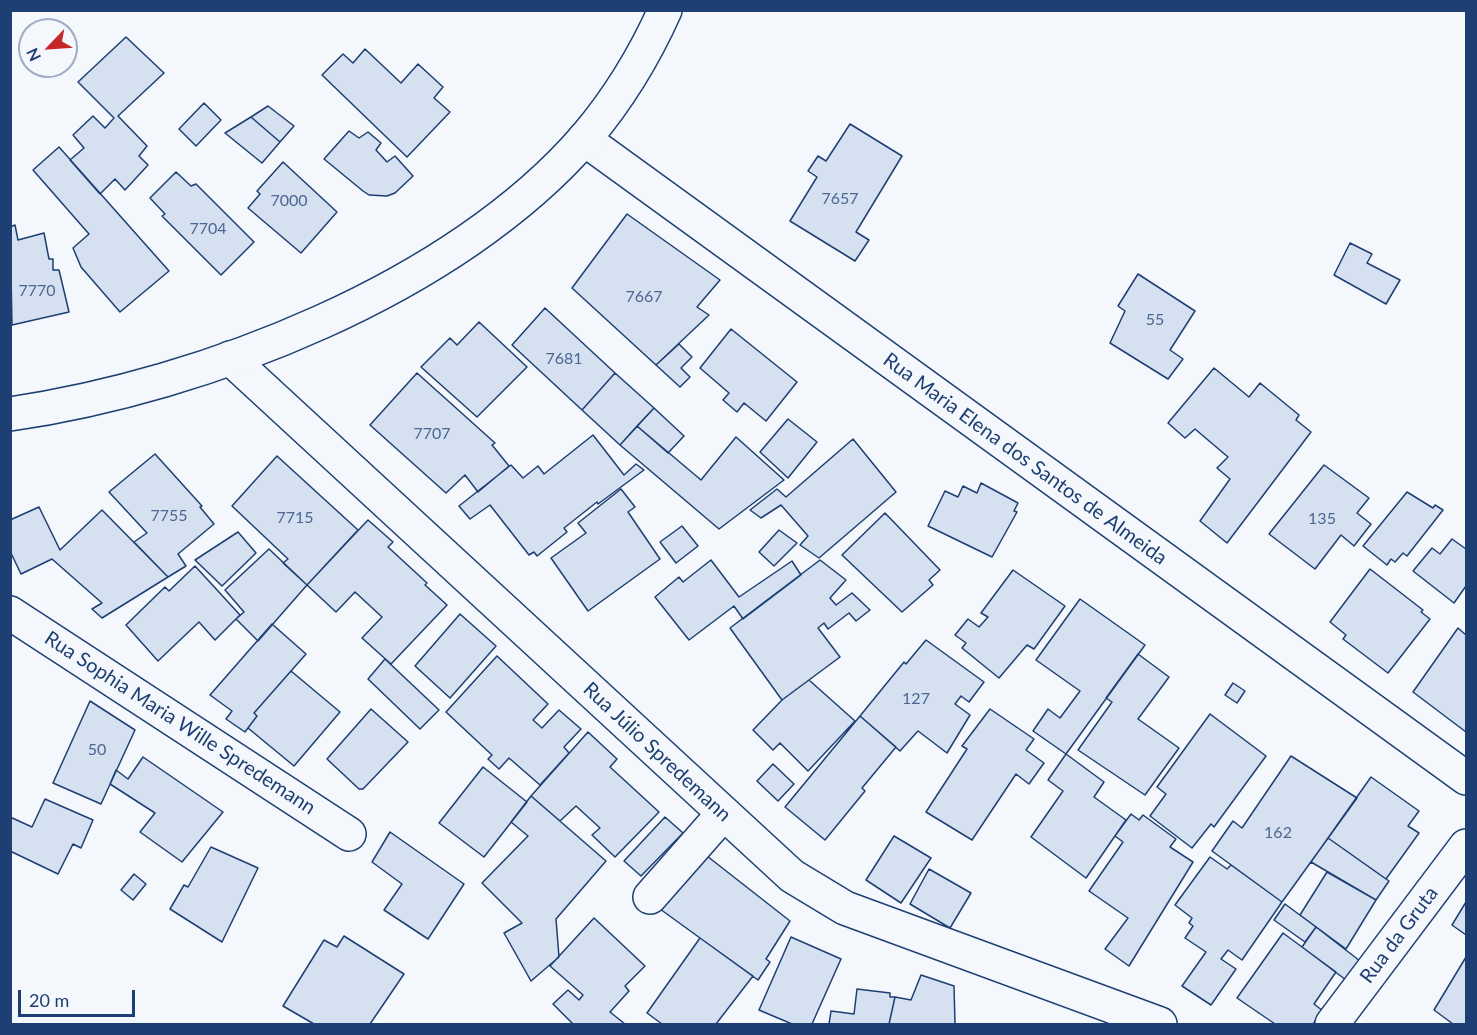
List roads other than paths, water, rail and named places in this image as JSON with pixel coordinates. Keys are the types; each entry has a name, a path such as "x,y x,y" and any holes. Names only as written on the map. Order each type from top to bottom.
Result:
{"street":[{"path":"10,414 107,394 230,358 295,333 414,273 491,223 538,185 584,139 614,102 646,51 665,10"},
{"name":"Rua Maria Elena dos Santos de Almeida","path":"584,139 1467,778"},
{"name":"Rua Júlio Spredemann","path":"230,358 792,876 845,908 1160,1024"},
{"name":"Rua Sophia Maria Wille Spredemann","path":"10,613 349,834"},
{"path":"650,897 723,814"},
{"name":"Rua da Gruta","path":"1332,1024 1467,846"}]}
